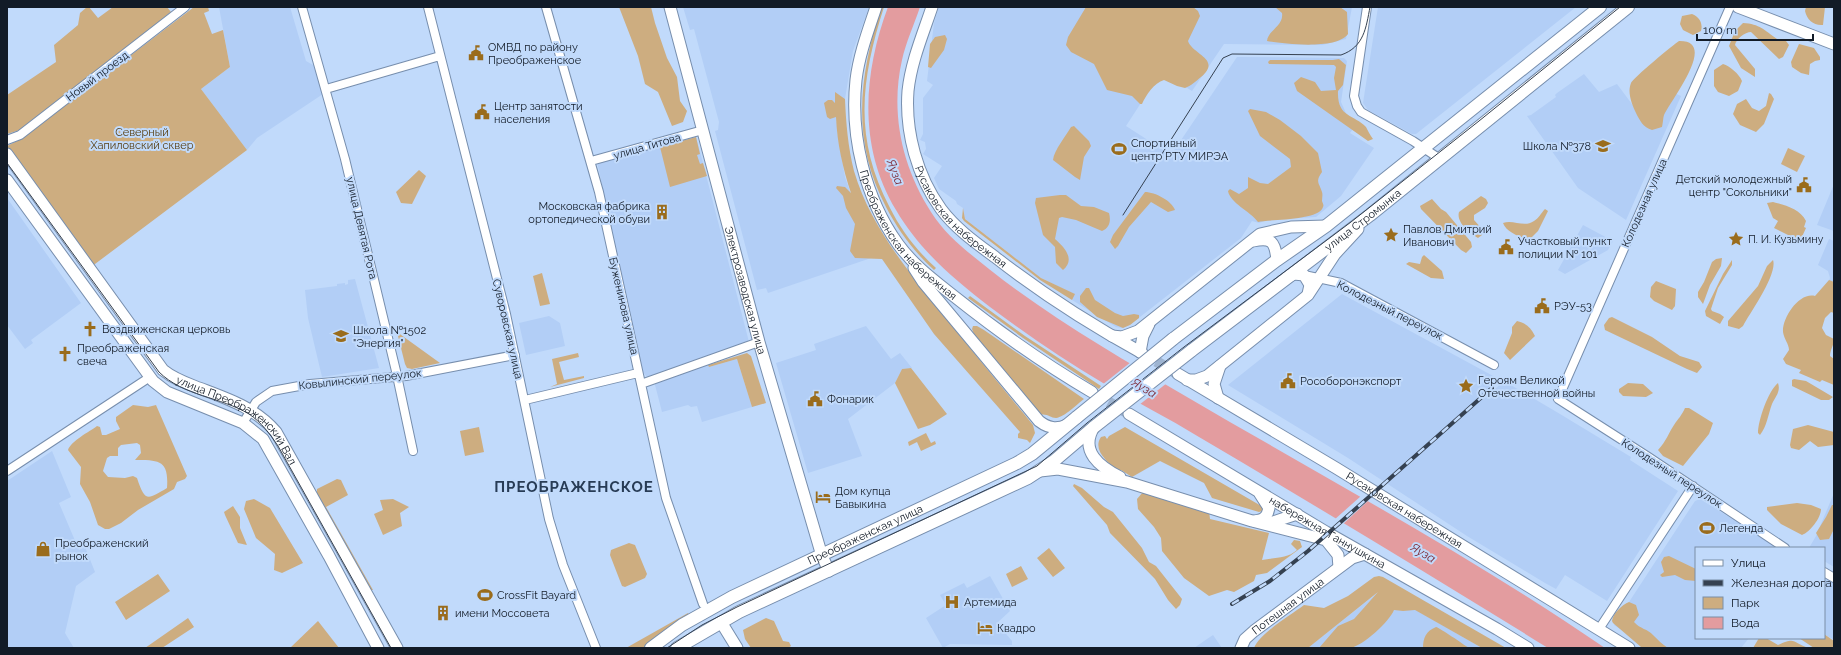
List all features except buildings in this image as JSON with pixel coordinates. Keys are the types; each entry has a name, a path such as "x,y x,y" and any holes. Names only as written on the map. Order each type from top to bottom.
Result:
{"main road":[{"name":"Электрозаводская улица","path":"670,7 759,342 822,556 829,571"},
{"name":"Преображенская набережная","path":"876,7 866,36 859,66 855,98 858,147 870,187 885,223 898,244 924,272 989,323 1059,373 1092,392"},
{"name":"Русаковская набережная","path":"932,7 916,55 911,76 908,103 911,139 915,154 930,191 941,209 971,240 1021,278 1141,353 1143,336 1152,320"},
{"name":"улица Стромынка","path":"1077,417 1173,339 1277,260 1326,226 1600,7"},
{"name":"улица Стромынка","path":"1094,427 1370,215 1628,7"},
{"path":"1738,7 1834,44"},
{"name":"улица Преображенский Вал","path":"7,154 163,370 181,381 251,409 264,418 276,432 397,648"},
{"name":"улица Преображенский Вал","path":"7,180 150,377 168,392 243,423 263,439 378,648"},
{"path":"1218,398 1214,384 1220,365 1308,295 1335,254 1370,215"},
{"path":"1112,336 1122,337 1133,334 1260,234 1272,230 1291,227 1326,226"},
{"path":"1249,242 1270,240 1275,246 1277,260"},
{"path":"898,244 923,282 1039,421 1047,427 1053,428 1061,428 1067,425"},
{"path":"1287,278 1294,274 1304,275 1310,285 1308,295"},
{"path":"970,337 968,327 971,323 976,321 989,323"},
{"name":"Русаковская набережная","path":"1220,365 1207,376 1196,380 1183,377 1629,648"},
{"name":"набережная Ганнушкина","path":"1129,414 1336,538 1528,648"},
{"name":"Преображенская улица","path":"651,648 682,625 732,597 1016,464 1037,450 1077,417"},
{"path":"1037,450 1043,436 1039,421"},
{"path":"1094,427 1088,440 1088,446 1092,454 1102,466 1127,482"},
{"name":"Преображенская улица","path":"677,648 721,622 1040,471 1094,427"},
{"path":"1040,471 1062,469 1127,482 1252,521 1326,540 1338,556 1339,567"},
{"path":"1252,521 1262,520 1268,513 1269,508 1258,491"},
{"path":"1267,524 1297,514"},
{"path":"1336,538 1342,555 1339,567"},
{"name":"Потешная улица","path":"1242,648 1246,639 1254,631 1339,567 1356,556 1365,554"},
{"path":"703,604 725,596 732,597"},
{"path":"721,622 737,648"}],"street":[{"name":"Новый проезд","path":"7,140 20,135 185,7"},
{"name":"улица Девятая Рота","path":"302,7 349,174 398,377 413,451"},
{"name":"Суворовская улица","path":"428,7 515,355 549,519 563,565 596,648"},
{"name":"Буженинова улица","path":"546,7 591,161 636,355 640,384 666,498 703,604"},
{"path":"1367,7 1354,96 1357,106 1365,115 1424,148 1440,159"},
{"name":"Колодезная улица","path":"1558,399 1730,7"},
{"path":"326,89 440,56"},
{"name":"улица Титова","path":"591,161 703,130"},
{"name":"Колодезный переулок","path":"1304,275 1341,283 1494,365"},
{"path":"640,384 759,342"},
{"name":"Ковылинский переулок","path":"243,423 260,397 272,391 310,384 398,377 515,355"},
{"path":"525,400 638,373"},
{"path":"7,470 150,377"},
{"name":"Колодезный переулок","path":"1558,399 1693,486 1784,547"},
{"path":"1599,629 1693,486"},
{"path":"1825,573 1834,578"}],"shaded area":[{"path":"219,7 290,7 306,61 315,66 323,94 257,138 247,150 201,89 230,67"},
{"path":"683,7 869,7 853,51 845,99 835,93 837,131 845,177 855,206 880,255 768,293 766,288 757,290 715,131 718,130 719,122 694,29 690,30"},
{"path":"939,7 1352,7 1346,39 1322,45 1224,44 1192,91 1161,72 1126,126 1171,155 1237,57 1344,58 1347,61 1341,102 1353,129 1350,133 1374,148 1341,196 1316,217 1267,220 1259,223 1252,221 1241,238 1131,324 1122,328 1116,327 1072,300 1074,294 1041,278 965,219 963,208 939,189 934,178 942,166 923,154 926,149 925,142 920,140 923,134 923,98 933,85 927,81 934,23"},
{"path":"1378,7 1576,7 1416,134 1412,134 1368,110 1363,103"},
{"name":"Школа №378","path":"1584,74 1599,92 1617,84 1643,119 1659,86 1681,96 1626,220 1578,188 1527,116 1531,115 1556,97 1555,95 1557,93"},
{"path":"696,136 749,342 652,377 647,377 643,372 597,162"},
{"path":"1834,184 1834,231 1817,225"},
{"path":"7,198 81,303 31,340 33,343 25,349 7,325"},
{"path":"1583,225 1613,241 1608,250 1565,274 1558,270"},
{"path":"1829,239 1834,241 1834,309 1820,303 1830,278 1828,271 1818,265"},
{"name":"Школа №1502 \"Энергия\"","path":"355,279 379,368 322,377 308,318 305,290 337,286 337,284 345,283 345,285 348,284 348,280"},
{"path":"1342,294 1495,377 1488,383 1494,390 1504,381 1631,457 1630,460 1678,491 1607,601 1565,575 1556,589 1545,583 1467,536 1348,458 1228,385"},
{"path":"549,316 560,323 565,346 526,355 519,323"},
{"path":"866,326 891,359 900,353 912,368 902,369 895,383 848,419 862,456 808,473 776,363 816,350 814,344"},
{"path":"737,359 752,407 702,422 697,406 691,407 688,405 662,412 654,381 707,362 709,367"},
{"name":"Преображенский рынок","path":"52,451 71,497 59,503 79,550 85,547 95,572 76,586 65,633 74,648 7,648 7,481"},
{"path":"1834,493 1834,567 1825,562 1825,547 1810,547 1816,536"},
{"path":"1700,499 1777,547 1695,547 1695,639 1748,639 1741,648 1649,648 1614,625 1695,501"},
{"path":"990,576 1010,611 997,623 1012,641 1012,645 950,644 943,648 926,618 946,605 940,595 964,583 967,588"},
{"path":"1825,577 1834,583 1834,640 1825,635"},
{"path":"1381,590 1482,648 1308,648"},
{"path":"1213,635 1222,648 1194,648 1207,639"}],"green space":[{"path":"89,7 98,18 113,7 167,7 171,12 33,121 20,130 7,134 7,95 56,62 54,45 78,25 80,13"},
{"name":"Северный Хапиловский сквер","path":"194,7 208,7 209,11 204,13 212,34 223,30 230,67 201,89 247,150 91,267 7,150 7,146 21,139"},
{"path":"619,7 651,7 667,58 677,77 680,101 687,111 683,122 672,126 658,92 645,84 638,56"},
{"path":"881,7 884,7 870,59 864,108 870,157 878,182 894,216 916,247 936,268 934,270 913,248 891,216 875,182 867,157 863,133 862,108 864,83 873,33"},
{"path":"1086,7 1193,7 1198,11 1200,16 1188,41 1191,46 1207,61 1209,66 1207,71 1195,82 1185,88 1164,80 1160,82 1151,90 1142,104 1140,104 1132,96 1107,90 1094,64 1071,52 1066,45 1068,37"},
{"path":"1275,7 1340,7 1347,12 1348,34 1342,39 1322,44 1310,45 1267,41 1270,34 1281,21 1282,17 1282,13"},
{"path":"1806,7 1825,7 1823,25 1809,20 1805,11"},
{"path":"1692,14 1699,19 1702,26 1701,31 1693,35 1683,30 1680,24 1682,16"},
{"path":"1743,23 1758,26 1777,39 1786,41 1789,45 1783,57 1779,59 1751,32 1746,33 1739,38 1735,45 1755,69 1755,77 1741,68 1729,46 1735,31"},
{"path":"945,35 947,39 944,50 931,68 928,67 930,44 935,37"},
{"path":"1679,41 1690,43 1695,50 1694,60 1682,85 1664,115 1662,127 1652,130 1640,121 1636,113 1630,95 1631,83 1645,69"},
{"path":"1799,44 1814,48 1820,57 1820,60 1810,64 1809,75 1801,73 1792,67 1791,62"},
{"path":"1339,59 1346,65 1343,85 1338,91 1340,106 1343,111 1366,127 1373,139 1368,141 1297,91 1294,83 1301,77 1315,82 1321,91 1336,90 1334,78 1336,67 1334,65 1269,64 1268,62 1270,60"},
{"path":"1723,64 1734,71 1742,81 1738,91 1729,96 1718,92 1714,86 1714,70"},
{"path":"835,92 845,99 850,153 854,171 866,203 882,233 912,275 963,340 1033,425 1035,433 1030,443 1027,440 1018,438 1018,434 1020,432 934,334 882,259 855,258 850,251 855,224 846,208 843,196 836,188 837,186 845,187 851,193 841,156 836,117 830,119 827,117 824,103 828,100 832,100 835,103"},
{"path":"1769,93 1774,99 1764,124 1756,132 1740,125 1733,114 1737,104 1746,99 1752,108 1759,111 1766,106"},
{"path":"1250,109 1266,112 1280,120 1301,136 1318,153 1322,172 1318,182 1322,193 1323,206 1320,212 1294,219 1258,222 1232,199 1228,191 1230,189 1239,194 1248,188 1248,177 1260,183 1268,184 1291,167 1290,159 1260,136 1248,111"},
{"path":"1074,126 1089,141 1091,146 1084,157 1080,180 1053,160 1060,143 1071,127"},
{"path":"696,137 700,154 697,155 700,164 703,163 707,176 670,187 660,147"},
{"path":"1788,148 1805,156 1797,172 1781,164"},
{"path":"419,170 426,176 412,204 401,203 396,192"},
{"path":"1145,192 1149,192 1163,198 1170,203 1175,210 1168,212 1151,202 1129,227 1115,249 1110,242 1113,235"},
{"path":"1066,195 1081,206 1094,207 1109,213 1110,218 1107,228 1102,231 1076,220 1062,217 1059,218 1055,239 1065,249 1069,257 1067,266 1063,270 1056,263 1055,247 1043,235 1035,203 1036,198"},
{"path":"1481,196 1486,199 1488,203 1485,208 1474,215 1474,220 1483,230 1482,235 1478,238 1461,223 1459,220 1459,212"},
{"path":"1432,199 1441,209 1446,212 1471,242 1472,247 1466,253 1461,250 1421,209 1420,206"},
{"path":"1773,202 1792,208 1800,213 1806,221 1804,227 1806,228 1800,241 1774,228 1778,221 1773,218 1767,203"},
{"path":"963,208 965,219 1041,278 1075,294 1072,300 1040,280 964,221 962,218"},
{"path":"1545,209 1548,211 1538,231 1530,239 1514,234 1507,229 1503,223 1530,223 1534,221"},
{"path":"1424,255 1442,271 1444,279 1431,278 1406,264 1409,262 1420,264"},
{"path":"1722,258 1721,266 1710,285 1703,304 1698,297 1698,292 1704,282 1712,262 1716,259"},
{"path":"1732,260 1732,265 1718,288 1711,309 1724,317 1720,324 1706,316 1705,311 1723,274"},
{"path":"1773,260 1773,266 1768,284 1743,326 1739,329 1728,326 1728,321 1758,286 1767,266"},
{"path":"542,273 550,304 540,306 533,276"},
{"path":"1829,280 1834,282 1834,313 1831,312 1825,318 1822,328 1826,335 1834,339 1830,356 1834,359 1834,385 1822,380 1820,382 1799,373 1801,370 1786,364 1783,359 1789,350 1783,332 1783,326 1788,313 1803,298 1815,296"},
{"path":"1656,281 1676,289 1675,306 1672,310 1654,301 1650,297 1651,287"},
{"path":"1086,288 1089,288 1095,300 1115,313 1123,316 1134,314 1139,315 1139,318 1123,328 1097,317 1080,302 1080,296"},
{"path":"970,296 1025,336 1101,386 1099,389 1023,338 968,298"},
{"path":"1612,317 1652,337 1680,356 1699,362 1702,367 1697,373 1605,330 1604,325 1609,318"},
{"path":"1517,321 1528,326 1535,336 1510,360 1504,353 1512,333 1512,327"},
{"path":"973,326 977,326 984,330 1084,399 1060,417 1054,418 1040,415 974,334 972,329"},
{"path":"397,332 440,363 412,369 407,368"},
{"path":"578,353 579,357 559,362 564,380 584,376 584,378 550,387 557,384 552,359"},
{"path":"747,353 751,356 766,403 752,407 737,359 709,367 708,365"},
{"path":"911,368 947,414 930,425 918,429 895,383 902,369"},
{"path":"1792,380 1806,381 1833,397 1829,400 1821,400 1792,386"},
{"path":"1628,383 1643,384 1653,393 1646,397 1623,396 1619,392 1619,389"},
{"path":"1778,383 1778,392 1760,435 1758,433 1758,428 1764,406 1774,387"},
{"path":"133,405 148,407 156,405 187,476 185,479 177,482 174,489 138,510 121,523 109,529 105,529 98,525 90,502 80,484 81,467 68,450 76,440 97,426 100,427 102,435 106,435 120,429 116,421 116,417","holes":["137,443 140,445 141,453 135,460 156,461 164,467 166,472 167,488 155,495 145,495 137,478 133,476 125,478 108,477 103,471 107,458 110,456 118,456 118,448 121,445"]},
{"path":"1685,408 1689,408 1713,423 1709,434 1683,466 1663,456 1658,450"},
{"path":"1808,425 1834,432 1834,445 1818,447 1810,441 1799,450 1791,448 1790,445 1793,429"},
{"path":"479,427 484,452 465,456 460,431"},
{"path":"1125,427 1263,507 1262,511 1259,512 1212,498 1204,483 1160,461 1132,477 1121,470 1116,470 1102,455 1098,447 1099,442 1101,437 1105,436 1107,439 1109,436"},
{"path":"926,433 931,443 935,441 936,444 921,451 917,442 909,446 908,442"},
{"path":"337,479 341,480 348,495 326,507 373,590 370,590 317,494 317,489"},
{"path":"1074,484 1082,488 1104,507 1113,512 1142,548 1149,562 1156,566 1182,599 1180,605 1176,609 1168,600 1155,579 1110,533 1107,525 1073,486"},
{"path":"1143,492 1209,511 1210,519 1269,533 1262,560 1293,553 1297,550 1291,544 1294,540 1300,541 1302,547 1267,573 1256,575 1254,581 1234,592 1227,590 1209,596 1184,578 1162,551 1161,538 1154,527 1138,509 1137,499"},
{"path":"254,499 270,508 303,563 282,573 274,570 275,554 256,538 244,509 246,501"},
{"path":"393,499 409,507 400,513 402,526 383,535 374,514 383,510 380,500"},
{"path":"1797,503 1811,505 1821,509 1821,513 1814,524 1802,535 1781,524 1767,510 1767,507"},
{"path":"1832,505 1834,505 1834,529 1829,539 1820,540 1816,533"},
{"path":"233,506 240,517 240,528 247,545 238,543 225,515 224,512"},
{"path":"629,543 635,545 647,574 645,578 625,587 622,586 610,555 611,550"},
{"path":"1049,548 1065,568 1053,577 1037,558"},
{"path":"1669,556 1695,569 1695,581 1685,580 1675,575 1662,577 1660,575 1664,572 1661,562 1664,557"},
{"path":"1021,566 1028,579 1012,587 1006,574"},
{"path":"158,574 170,591 126,620 115,602"},
{"path":"1379,576 1506,648 1482,648 1415,610 1394,610 1387,621 1362,643 1350,648 1319,648 1338,626 1354,619 1378,592 1308,648 1254,648 1257,642 1269,630 1304,605 1324,608 1348,596 1374,577"},
{"path":"1629,602 1636,605 1639,615 1634,622 1651,633 1668,648 1641,647 1613,623 1612,621 1616,612"},
{"path":"688,613 690,617 646,648 626,648"},
{"path":"188,618 194,627 162,648 145,648"},
{"path":"766,618 774,621 783,641 789,642 791,646 788,648 751,648 745,639 743,630"},
{"path":"318,621 339,648 290,648"},
{"path":"1436,627 1469,648 1423,648 1426,635"},
{"path":"1825,635 1834,641 1833,648 1814,648 1800,639 1825,639"},
{"path":"1758,639 1768,639 1778,645 1788,641 1794,641 1809,648 1753,648"}],"water":[{"name":"Яуза","path":"888,7 920,7 904,53 899,80 897,100 901,139 906,158 921,195 943,229 958,243 1013,287 1086,336 1187,397 1451,550 1554,614 1605,648 1548,648 1287,489 1074,365 1004,317 951,275 938,263 905,225 884,186 875,161 870,136 868,110 870,84 873,58"}],"pier":[{"path":"1131,362 1167,383 1139,405 1102,385"},
{"path":"1361,496 1369,500 1342,525 1334,520"}],"tunnel":[{"path":"1142,353 1176,373"},
{"path":"1094,394 1126,412"}],"tram line":[{"path":"1123,215 1223,58 1232,54 1341,55 1349,52 1355,47 1363,36 1370,7"},
{"path":"667,648 702,625 737,607 1037,466 1087,423 1184,347 1351,222 1620,7"},
{"path":"7,163 159,372 179,386 238,408 249,414 268,433 278,446 391,648"}],"railway":[{"path":"1232,604 1270,581 1308,551 1492,388"}],"place":[{"name":"ОМВД по району Преображенское","path":"476,53"},
{"name":"Центр занятости населения","path":"482,112"},
{"name":"Школа №378","path":"1603,146"},
{"name":"Спортивный центр РТУ МИРЭА","path":"1119,149"},
{"name":"Детский молодежный центр \"Сокольники\"","path":"1804,185"},
{"name":"Московская фабрика ортопедической обуви","path":"662,212"},
{"name":"Павлов Дмитрий Иванович","path":"1391,235"},
{"name":"П. И. Кузьмину","path":"1736,239"},
{"name":"Участковый пункт полиции № 101","path":"1506,247"},
{"name":"РЭУ-53","path":"1542,306"},
{"name":"Воздвиженская церковь","path":"90,329"},
{"name":"Школа №1502 \"Энергия\"","path":"341,336"},
{"name":"Преображенская свеча","path":"65,354"},
{"name":"Рособоронэкспорт","path":"1288,381"},
{"name":"Героям Великой Отечественной войны","path":"1466,386"},
{"name":"Фонарик","path":"815,399"},
{"name":"Дом купца Бавыкина","path":"823,497"},
{"name":"Легенда","path":"1707,528"},
{"name":"Преображенский рынок","path":"43,549"},
{"name":"CrossFit Bayard","path":"485,595"},
{"name":"Артемида","path":"952,602"},
{"name":"имени Моссовета","path":"443,613"},
{"name":"Квадро","path":"985,628"}],"district":[{"name":"ПРЕОБРАЖЕНСКОЕ","path":"574,487"}]}
